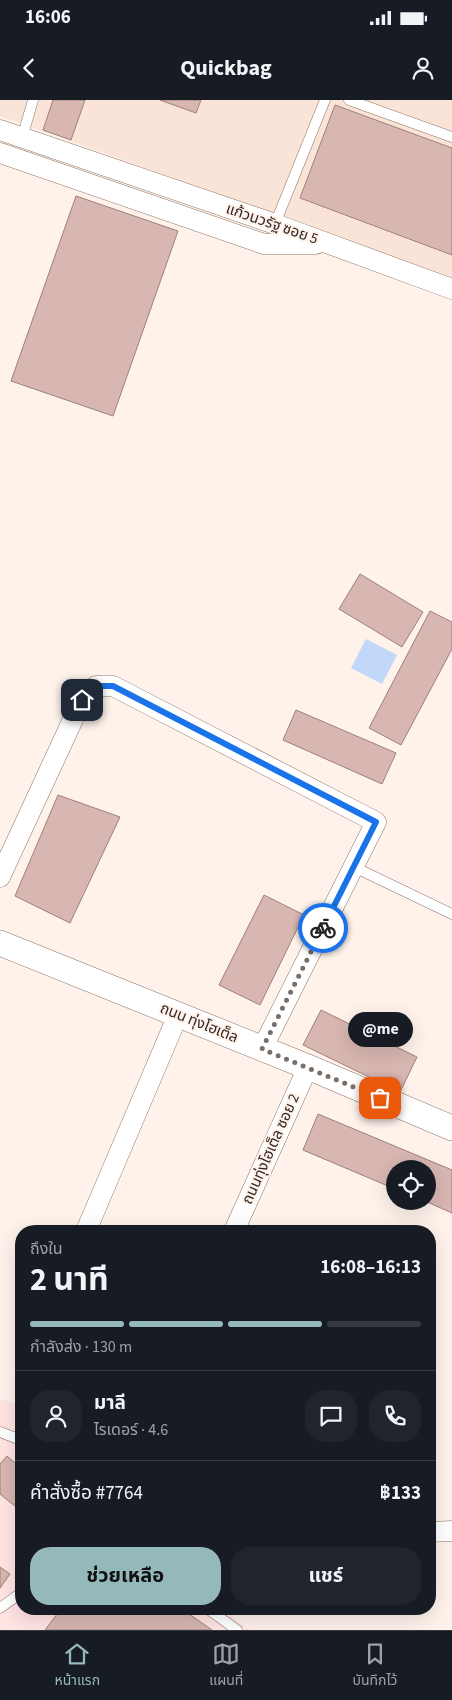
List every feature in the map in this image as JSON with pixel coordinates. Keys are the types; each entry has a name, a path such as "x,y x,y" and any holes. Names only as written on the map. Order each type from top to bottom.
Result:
{"street":[{"name":"แก้วนวรัฐ ซอย 5","path":"0,130 331,245"},
{"name":"แก้วนวรัฐ ซอย 5","path":"0,153 264,244 331,245"},
{"path":"264,244 275,224"},
{"path":"331,245 452,289"},
{"path":"0,877 82,700 96,686 113,686 376,822 262,1049"},
{"name":"ถนน ทุ่งโฮเต็ล","path":"0,943 308,1067 452,1128"},
{"path":"89,1225 178,1015"},
{"name":"ถนนทุ่งโฮเต็ล ซอย 2","path":"237,1225 308,1067"},
{"path":"436,1532 452,1531"}],"lane":[{"path":"22,138 33,100"},
{"path":"275,224 325,100"},
{"path":"349,100 451,135"},
{"path":"354,867 452,914"},
{"path":"0,1432 15,1438"},
{"path":"0,1608 15,1597"},
{"path":"216,1615 237,1630"}],"shaded area":[{"path":"0,100 452,100 452,277 0,116"},
{"path":"0,1399 15,1403 15,1615 229,1615 250,1630 0,1630"}],"water":[{"path":"366,639 397,655 382,684 351,668"}],"building":[{"path":"53,100 85,100 71,140 43,130"},
{"path":"160,100 201,100 196,113"},
{"path":"335,105 452,148 452,255 300,198"},
{"path":"76,196 178,231 113,416 11,381"},
{"path":"360,574 423,612 402,647 339,609"},
{"path":"430,611 452,622 452,649 401,745 369,728"},
{"path":"296,710 396,753 382,784 283,740"},
{"path":"58,795 120,817 70,923 15,896"},
{"path":"264,895 304,915 260,1005 219,985"},
{"path":"321,1010 417,1057 400,1092 303,1045"},
{"path":"318,1114 428,1160 386,1160 386,1185 303,1150"},
{"path":"436,1163 452,1170 452,1213 436,1206"},
{"path":"7,1456 15,1463 15,1506 0,1494 0,1464"},
{"path":"0,1567 10,1574 0,1588"},
{"path":"56,1615 191,1615 212,1630 45,1630"}],"way so far":[{"path":"323,928 262,1049 380,1098"}],"place":[{"name":"@me","path":"380,1098"}],"route":[{"path":"82,700 96,686 113,686 376,822 323,928"}]}
